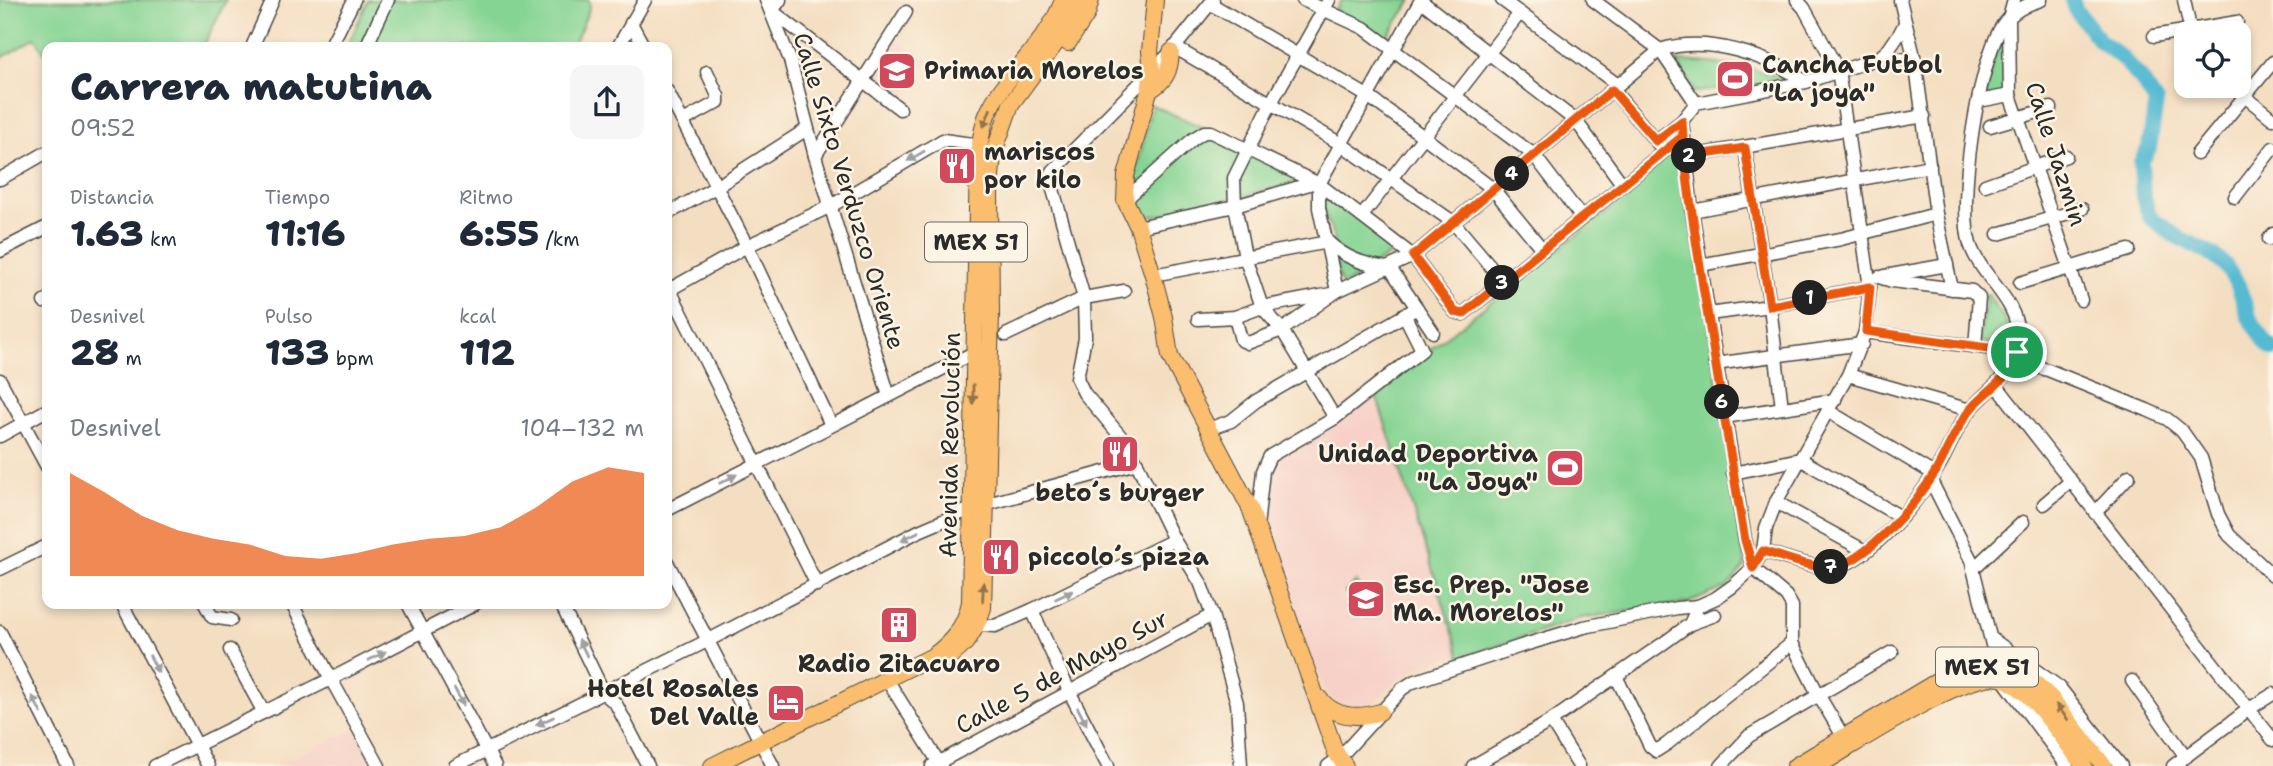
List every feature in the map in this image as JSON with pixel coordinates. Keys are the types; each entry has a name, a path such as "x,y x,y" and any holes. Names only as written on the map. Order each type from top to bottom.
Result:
{"main road":[{"name":"Avenida Revolución","path":"979,507 974,353 980,145 986,117 993,103 1054,22 1063,0"},
{"name":"Avenida Revolución","path":"737,766 767,753 933,656 972,622 970,603 989,345 990,187 993,155 1011,104 1067,28 1078,0"},
{"path":"1004,120 1018,109 1074,35 1087,14 1091,0"},
{"path":"1147,0 1152,71 1126,176 1125,200 1138,227 1153,275 1164,317 1170,356 1249,506 1318,696 1336,761"},
{"path":"1150,51 1155,0"},
{"path":"1149,91 1163,83 1170,68 1172,50"},
{"name":"MEX 51","path":"1796,766 1847,743 1950,689 2013,668 2032,680 2050,698 2104,766"},
{"name":"MEX 51","path":"1999,671 2028,695 2084,766"},
{"path":"1318,696 1326,706 1340,713 1363,717 1380,712"},
{"name":"MEX 51","path":"1818,766 1847,743"},
{"name":"Avenida Revolución","path":"712,766 767,753"}],"street":[{"path":"255,42 273,0"},
{"path":"333,42 354,0"},
{"path":"368,42 388,0"},
{"path":"621,42 646,0"},
{"path":"780,0 769,6 863,83 900,109"},
{"path":"1303,0 1326,5 1364,28 1534,155 1582,218"},
{"path":"1503,0 1615,87 1660,146"},
{"path":"1593,0 1660,50 1696,103"},
{"path":"1336,761 1402,689 1413,682 1584,627 1698,606 1716,598 1753,568 1763,551 1766,528 1776,502 1848,375 1863,338 1872,281 1862,234 1838,70 1797,0"},
{"path":"1900,0 1915,60 1936,214 1952,289"},
{"path":"2009,18 2014,0"},
{"path":"1763,551 1819,566 1833,567 1844,565 1865,551 1901,517 1932,477 1970,410 1997,386 2016,356 2016,320 2010,305 1979,266 1969,242 1966,216 1970,144 1989,57 2002,26 2020,8 2041,0"},
{"path":"2185,0 2188,21"},
{"path":"1336,292 1319,208 1317,183 1421,1 1576,121 1623,184"},
{"path":"1241,766 1237,703 1200,582 1174,540 1124,439 1084,393 1077,378 1085,338 1084,298 1050,174 1172,50 1212,2 1368,97 1424,137 1493,189 1542,250"},
{"path":"1326,5 1271,103 1234,178 1235,206 1245,257 1262,307 1282,330 1335,418"},
{"name":"Calle Sixto Verduzco Oriente","path":"769,6 790,60 815,156 890,396"},
{"path":"815,156 906,12"},
{"path":"1362,216 1520,13"},
{"name":"Calle Jazmin","path":"2009,18 2010,95 2081,300"},
{"path":"631,23 641,42"},
{"path":"1879,58 1889,49 1905,23"},
{"path":"2154,36 2174,33"},
{"path":"1235,317 1244,342 1248,343 1282,330 1336,292 1413,256 1660,50 1675,45 1696,45 1730,50 1760,57 1806,82"},
{"path":"1172,50 1341,144 1453,222 1504,282"},
{"path":"1125,200 1204,132 1249,149 1317,183 1413,256 1455,312 1463,314 1623,184 1696,103 1806,82 1879,58 1915,60"},
{"path":"2251,89 2273,62"},
{"path":"683,121 718,102 707,72"},
{"path":"1979,101 2010,95"},
{"path":"2197,154 2243,98"},
{"path":"2247,98 2273,119"},
{"path":"672,100 747,246 831,425"},
{"path":"1990,126 2051,108"},
{"path":"1685,157 1924,117"},
{"path":"1682,121 1700,265 1745,540 1753,568 1786,596 1792,606 1792,643 1847,743"},
{"path":"672,211 716,187 807,129"},
{"path":"1660,146 1683,136"},
{"path":"672,286 831,206 943,141 980,145"},
{"path":"1745,148 1770,306 1782,408"},
{"path":"2235,197 2273,148"},
{"path":"0,179 42,155"},
{"path":"1985,185 2066,156"},
{"path":"1692,211 1930,166"},
{"path":"1138,227 1235,206 1317,183"},
{"path":"1998,234 2082,209"},
{"path":"1700,265 1862,234 1936,214"},
{"path":"0,251 42,230"},
{"path":"1153,275 1328,242"},
{"path":"1328,242 1340,253 1369,266 1390,268"},
{"path":"2020,283 2129,250"},
{"path":"1708,314 1770,306 1947,265"},
{"path":"1390,268 1433,332"},
{"path":"1872,281 1892,281 1977,293 1979,298 1975,346"},
{"path":"1006,335 1084,298 1124,292"},
{"path":"1198,319 1235,317 1262,307 1336,292"},
{"path":"672,296 817,585"},
{"path":"1208,429 1231,421 1256,401 1417,308"},
{"path":"1257,527 1266,461 1335,418 1422,350 1404,314"},
{"path":"1715,364 1776,356 1863,338 1975,346 2016,356 2167,419 2182,431 2201,458 2218,514 2229,535 2273,576"},
{"path":"672,507 989,345"},
{"path":"1848,375 1970,410"},
{"path":"0,380 42,457"},
{"path":"1997,386 2273,740"},
{"path":"1724,417 1782,408 1831,405 1932,477 1973,569 1999,671 2067,766"},
{"path":"0,436 42,413"},
{"path":"1733,473 1800,460 1901,517"},
{"path":"455,766 708,641 919,531 979,507 1137,463"},
{"path":"2095,513 2129,476"},
{"path":"2044,504 2071,481"},
{"path":"1776,502 1865,551"},
{"path":"1973,569 2023,522"},
{"path":"972,622 995,626 1174,540"},
{"path":"0,569 42,548"},
{"path":"672,572 767,753"},
{"path":"1690,624 1698,606"},
{"path":"124,609 208,766"},
{"path":"208,609 212,617 231,620"},
{"path":"295,609 379,766"},
{"path":"411,609 495,766"},
{"path":"155,766 466,609"},
{"path":"563,609 604,693 616,704 648,766"},
{"path":"1032,610 1069,691 1108,766"},
{"name":"Calle 5 de Mayo Sur","path":"937,765 1212,615"},
{"path":"1473,766 1551,721 1690,624 1716,615"},
{"path":"0,632 68,766"},
{"path":"1992,639 2059,687 2121,766"},
{"path":"1616,677 1650,746 1656,751 1792,643"},
{"path":"230,650 263,711"},
{"path":"1721,766 1749,736 1892,652"},
{"path":"2132,681 2186,757"},
{"path":"889,682 937,765"},
{"path":"2174,766 2273,694"},
{"path":"1551,721 1578,766"}],"shaded area":[{"name":"Primaria Morelos","path":"893,38 928,62 899,104 867,81"},
{"name":"Esc. Prep. \"Jose Ma. Morelos\"","path":"1375,392 1459,654 1425,665 1396,681 1367,708 1350,707 1332,701 1321,683 1262,521 1267,481 1274,463"},
{"path":"354,729 375,766 277,766"}],"green space":[{"path":"0,0 226,0 205,42 42,42 42,48 35,38 0,59"},
{"path":"368,0 589,0 590,7 575,42 349,42"},
{"path":"1342,0 1412,0 1385,39 1334,12"},
{"path":"2006,29 2006,94 1984,97 1994,58"},
{"name":"Cancha Futbol \"La joya\"","path":"1677,61 1750,69 1786,82 1695,92"},
{"path":"1152,105 1215,133 1306,180 1181,212 1146,217 1139,205 1134,180"},
{"name":"Unidad Deportiva \"La Joya\"","path":"1681,142 1745,566 1727,587 1688,603 1581,618 1461,658 1375,392 1612,208"},
{"path":"1321,187 1407,253 1388,256 1343,286 1337,268 1333,236 1323,207"},
{"path":"1988,294 2008,327 2012,349 1979,341 1986,300 1982,295"},
{"path":"1356,582 1378,607 1367,617 1345,592"}],"waterway":[{"path":"2072,0 2075,9 2100,41 2122,58 2141,79 2156,102 2149,148 2141,162 2143,197 2150,217 2174,235 2213,255 2225,265 2238,285 2249,317 2265,342 2273,349"}],"place":[{"name":"Primaria Morelos","path":"897,71"},
{"name":"Cancha Futbol \"La joya\"","path":"1735,79"},
{"name":"mariscos por kilo","path":"957,166"},
{"name":"beto´s burger","path":"1120,454"},
{"name":"Unidad Deportiva \"La Joya\"","path":"1565,468"},
{"name":"piccolo´s pizza","path":"1001,557"},
{"name":"Esc. Prep. \"Jose Ma. Morelos\"","path":"1366,599"},
{"name":"Radio Zitacuaro","path":"899,625"},
{"name":"Hotel Rosales Del Valle","path":"786,703"}],"route":[{"path":"2017,352 1866,331 1870,287 1770,306 1745,148 1685,157 1683,136 1463,314 1455,312 1413,256 1612,90 1656,141 1682,121 1685,157 1692,211 1715,364 1745,540 1753,568 1763,551 1819,566 1833,567 1844,565 1865,551 1901,517 1934,474 1970,410 1997,386 2015,361 2017,352"}]}
